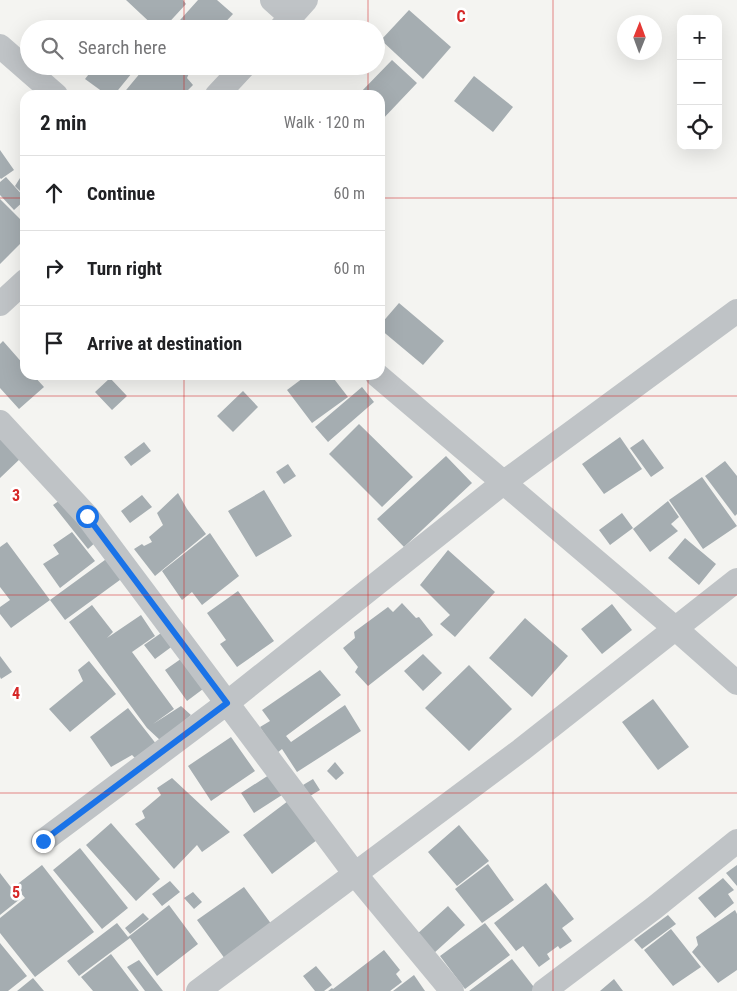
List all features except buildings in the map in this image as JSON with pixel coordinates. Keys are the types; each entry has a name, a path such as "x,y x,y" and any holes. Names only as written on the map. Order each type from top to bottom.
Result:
{"street":[{"path":"272,0 292,15"},
{"path":"0,46 20,64"},
{"path":"33,75 50,90"},
{"path":"222,90 236,75"},
{"path":"0,304 20,286"},
{"path":"43,841 227,703 502,483 737,311"},
{"path":"383,380 737,683"},
{"path":"0,422 87,516 355,874 452,991"},
{"path":"198,991 522,750 737,580"},
{"path":"544,991 654,908 737,841"}],"route":[{"path":"43,841 227,703 87,516"}]}
